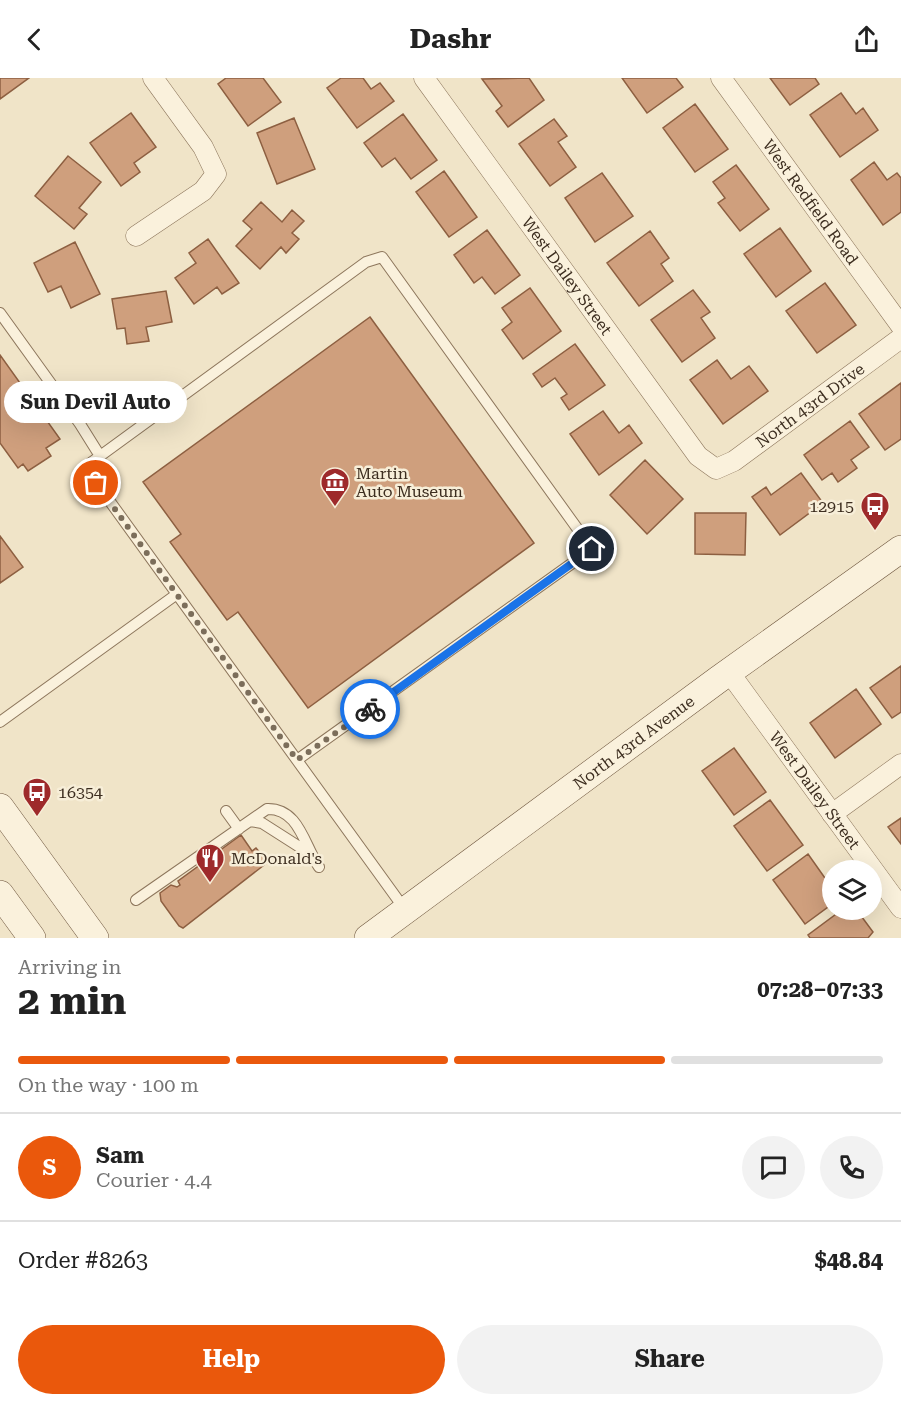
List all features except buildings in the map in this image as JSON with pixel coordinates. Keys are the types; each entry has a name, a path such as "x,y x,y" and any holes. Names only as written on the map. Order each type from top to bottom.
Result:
{"main road":[{"name":"North 43rd Avenue","path":"368,938 729,672 901,549"},
{"path":"0,807 95,938"},
{"path":"0,894 32,938"}],"street":[{"path":"136,236 202,191 216,174 203,147 153,78"},
{"name":"West Dailey Street","path":"424,78 698,456 717,469"},
{"name":"West Redfield Road","path":"721,78 901,326"},
{"name":"North 43rd Drive","path":"717,469 734,461 901,338"},
{"name":"West Dailey Street","path":"729,672 901,908"},
{"path":"832,814 901,764"}],"lane":[{"path":"297,760 592,549 382,257 366,262 84,467 406,911"},
{"path":"0,313 81,424 100,456"},
{"path":"0,722 177,594"},
{"path":"136,900 267,809 285,812 301,832 309,853 319,867"},
{"path":"226,811 239,829"},
{"path":"250,821 262,823 309,853"}],"way so far":[{"path":"96,483 297,760 370,709"}],"place":[{"name":"Sun Devil Auto","path":"96,483"},
{"name":"Martin Auto Museum","path":"335,508"},
{"name":"12915","path":"875,532"},
{"name":"16354","path":"37,818"},
{"name":"McDonald's","path":"210,884"}],"route":[{"path":"370,709 592,549"}]}
